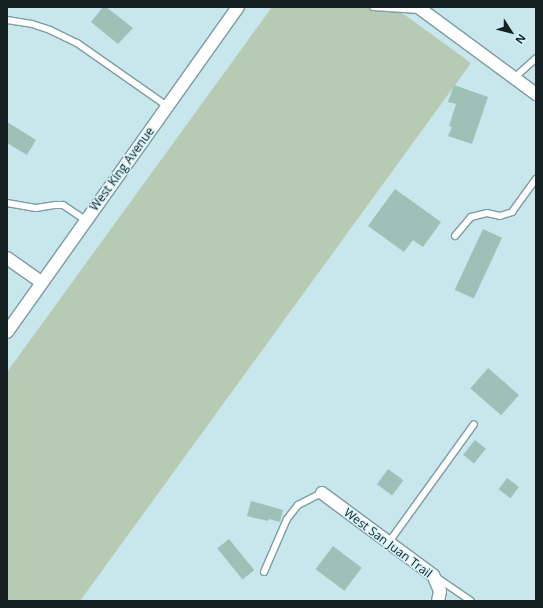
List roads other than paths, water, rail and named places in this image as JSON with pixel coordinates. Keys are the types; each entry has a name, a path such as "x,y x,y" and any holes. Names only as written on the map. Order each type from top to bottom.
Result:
{"street":[{"name":"West King Avenue","path":"7,332 41,282 238,7"},
{"path":"421,9 536,94"},
{"path":"7,258 41,282"},
{"name":"West San Juan Trail","path":"322,494 433,574 440,591 438,601"}],"lane":[{"path":"373,7 421,9"},
{"path":"7,20 32,24 50,30 77,44 167,106"},
{"path":"514,78 536,58"},
{"path":"455,236 472,217 487,213 500,216 512,212 536,178"},
{"path":"7,203 36,208 63,205 86,220"},
{"path":"389,542 474,424"},
{"path":"264,572 287,519 298,505 322,494"},
{"path":"433,574 471,601"}]}
